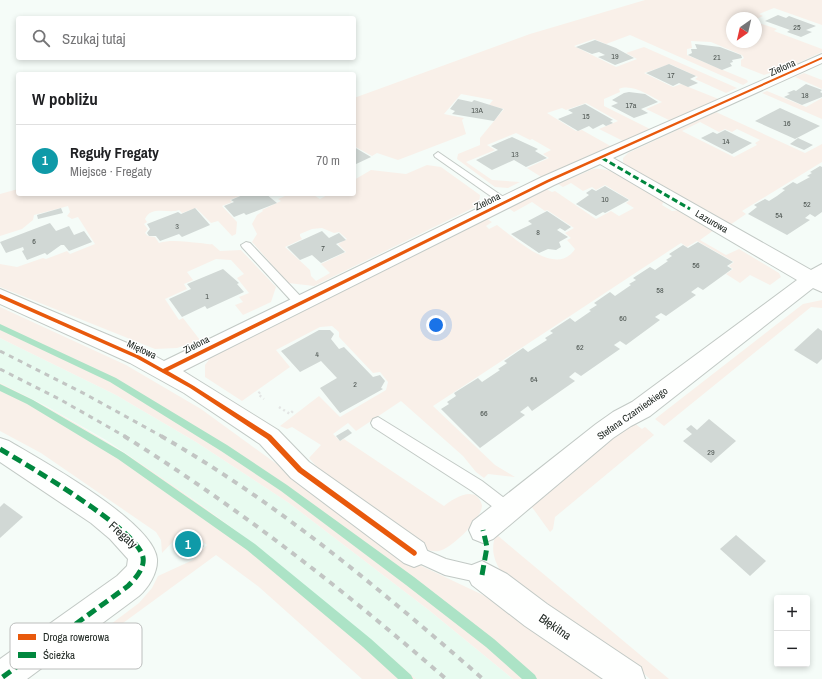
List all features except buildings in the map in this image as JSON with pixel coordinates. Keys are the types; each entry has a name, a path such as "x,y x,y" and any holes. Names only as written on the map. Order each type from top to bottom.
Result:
{"street":[{"name":"Zielona","path":"165,370 505,202 822,58"},
{"name":"Lazurowa","path":"602,158 819,278"},
{"name":"Stefana Czarnieckiego","path":"483,530 610,426 626,415 641,409 819,278"},
{"name":"Miętowa","path":"0,296 74,327 165,370 269,437 300,470 414,554"},
{"name":"Fregaty","path":"0,449 52,480 108,521 139,549 143,561 138,577 77,623"},
{"name":"Błękitna","path":"482,575 498,585 534,614 613,666 629,679"},
{"name":"Fregaty","path":"0,679 14,669"}],"lane":[{"path":"438,155 505,202"},
{"path":"246,245 300,303"},
{"path":"378,423 477,486 507,509"},
{"path":"414,554 445,567 467,570 482,575"}],"path":[{"path":"260,392 258,394 264,399"},
{"path":"279,407 290,414 293,411"}],"shaded area":[{"path":"645,0 822,0 822,25 774,8 762,13 726,12 726,48 762,48 762,24 777,29 774,31 822,49 822,52 774,74 770,73 764,75 741,66 741,60 744,58 742,55 711,42 691,41 692,48 687,49 687,55 747,80 748,82 743,85 630,35 606,44 594,39 574,46 616,67 637,59 626,53 644,47 737,88 726,93 695,79 698,77 670,64 644,73 673,87 681,84 721,100 673,122 646,109 662,102 635,89 619,89 620,92 604,99 604,106 650,129 623,141 599,129 618,121 586,103 566,110 562,108 547,113 576,131 582,130 614,148 543,178 527,168 549,158 543,154 551,150 532,139 530,140 516,133 487,145 495,150 466,162 492,180 520,182 508,188 495,187 457,159 458,154 480,145 480,138 504,109 489,105 493,100 461,94 444,114 464,118 462,120 466,134 398,160 377,153 372,156 356,147 356,97 530,34"},
{"path":"804,73 822,80 822,89 795,77"},
{"path":"767,91 806,107 822,98 822,119 762,93"},
{"path":"716,112 805,153 822,144 822,162 742,211 746,214 730,225 628,167 623,162 623,158 628,153","holes":["700,122 719,132 725,129 732,132 737,129 760,140 755,143 757,145 734,157 682,131"]},
{"path":"427,165 441,167 480,195 479,205 314,286 288,283 252,242 257,234 252,224 257,215 263,211 262,210 281,201 278,199 285,196 315,196 320,199 325,196 356,196 356,179 371,170 406,174","holes":["322,228 334,233 339,232 347,239 338,244 346,252 321,264 330,273 316,281 311,276 310,270 285,247 302,239 300,234 312,229"]},
{"path":"593,169 612,171 630,180 664,201 662,205 672,211 681,210 714,230 700,240 726,255 739,249 779,273 781,277 770,285 750,275 740,283 726,274 733,269 729,266 734,262 697,241 687,247 681,243 433,406 495,465 515,477 488,474 484,478 476,472 463,456 401,401 356,431 348,423 333,434 340,441 344,439 444,506 464,495 475,495 479,499 482,505 481,511 472,525 451,545 444,549 434,551 421,547 317,467 309,458 321,445 292,427 287,429 280,426 319,396 340,417 386,390 388,382 380,372 373,373 339,337 339,332 332,326 320,327 276,350 290,367 242,401 205,377 205,365 211,357 487,219 492,222 486,226 489,229 497,225 536,253 547,258 557,259 567,257 575,249 567,240 571,238 565,233 574,228 532,202 514,212 507,207 546,189 552,192 555,191 596,219 611,211 619,216 634,208 626,203 630,200 605,185 596,190 592,187 583,191 571,183 563,187 558,184"},
{"path":"16,190 16,196 239,196 230,200 232,202 222,206 237,222 236,234 232,236 218,221 211,223 196,208 182,213 179,210 151,212 145,219 147,222 144,224 148,229 145,233 148,236 155,237 159,243 174,241 202,243 212,244 220,251 241,250 276,287 271,302 243,315 235,305 243,302 239,297 249,293 237,278 244,274 231,260 216,259 187,272 193,280 184,284 187,289 165,299 179,320 183,318 200,340 177,348 155,349 0,287 0,264 17,267 43,258 46,259 67,251 70,254 95,244 78,217 72,219 67,216 70,212 68,206 34,215 33,220 22,229 0,236 0,194"},
{"path":"822,300 822,308 811,307 664,426 655,419 803,304"},
{"path":"0,307 126,365 201,409 409,560 483,595 604,679 513,679 430,611 289,503 196,442 116,395 0,338"},
{"path":"0,338 116,395 196,442 289,503 430,611 513,679 416,679 266,553 197,502 106,440 48,407 0,383"},
{"path":"0,383 86,429 168,482 208,510 285,570 416,679 362,679 259,587 216,555 123,623 112,623 139,603 152,588 158,576 193,560 207,545 185,529 162,553 161,540 156,532 41,453 0,431"},
{"path":"630,420 642,429 645,427 654,435 555,517 553,529 550,532 529,503"},
{"path":"496,534 669,679 650,679 621,654 503,575 495,560 493,550"}],"waterway":[{"path":"0,327 113,380 224,448 284,488 410,581 490,643 531,679"},
{"path":"0,387 30,402 121,456 251,547 367,643 407,679"}],"railway":[{"path":"0,351 85,394 163,437"},
{"path":"0,369 61,400 126,437"},
{"path":"124,436 167,463 290,551 330,582 446,679"},
{"path":"161,436 204,462 288,519 368,581 483,679"}],"marked path":[{"path":"602,158 690,209"},
{"path":"0,449 54,482 101,514 135,543 142,554 142,568 135,579 128,586 77,623"},
{"path":"482,575 487,547 483,530"},
{"path":"0,679 14,669"}],"cycle path":[{"path":"165,370 548,181 822,58"},
{"path":"0,296 138,357 192,387 269,437 300,470 414,553"}],"place":[{"name":"Reguły Fregaty","path":"188,544"}]}
